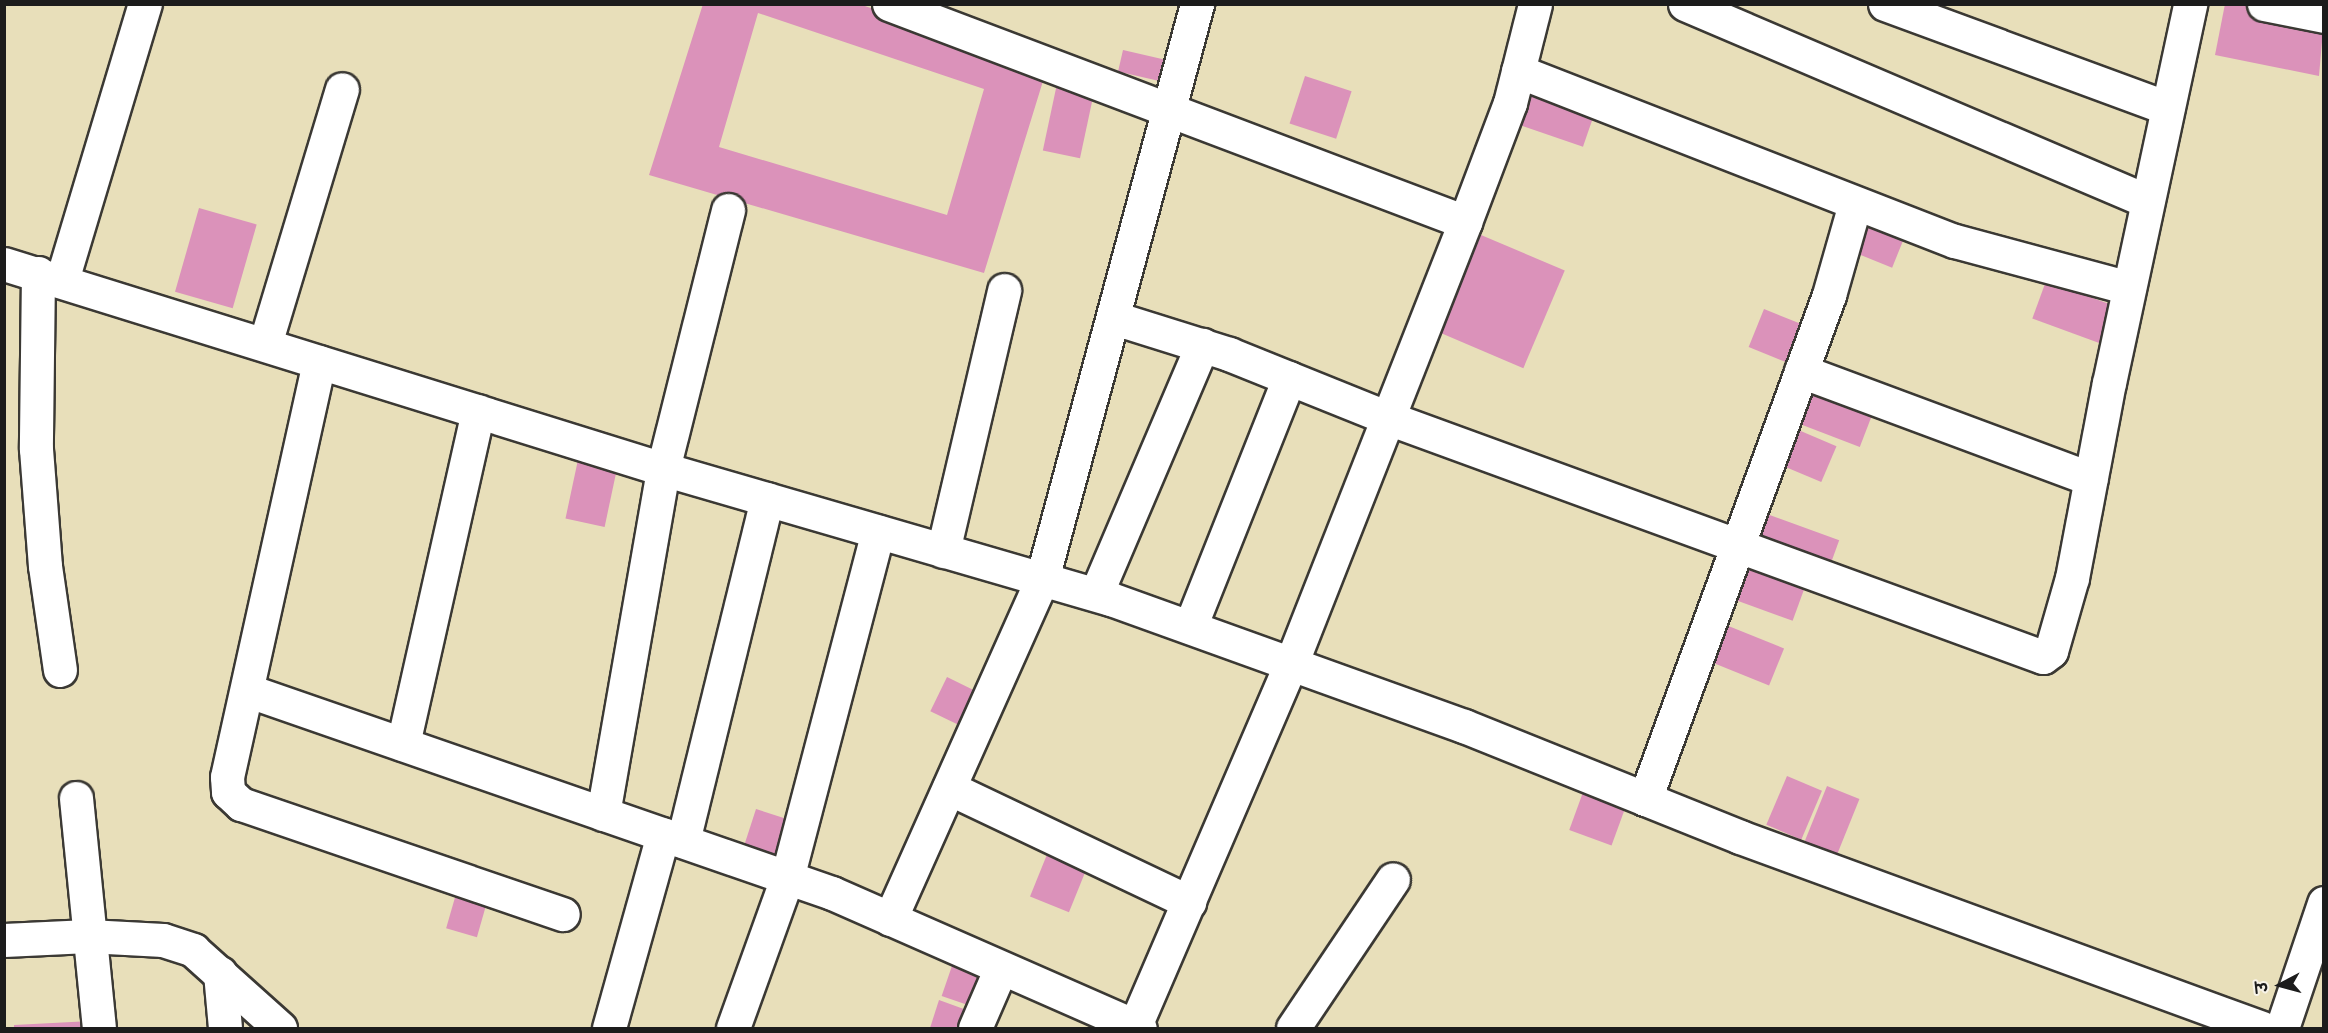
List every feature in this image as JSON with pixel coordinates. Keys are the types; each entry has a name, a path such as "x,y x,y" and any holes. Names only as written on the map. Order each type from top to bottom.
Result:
{"street":[{"path":"60,670 45,566 36,449 50,277 145,4"},
{"path":"889,4 1465,222"},
{"path":"891,919 1042,579 1197,4"},
{"path":"249,691 787,878 891,919 1137,1028 1291,664 1465,222 1510,103 1535,4"},
{"path":"1685,4 2147,201"},
{"path":"1885,4 2167,108"},
{"path":"1113,318 1202,345 1388,418 2043,657 2051,651 2072,578 2129,288 2190,4"},
{"path":"2264,4 2324,16"},
{"path":"1518,71 1955,241 2129,288"},
{"path":"265,344 342,89"},
{"path":"1645,799 1735,545 1829,296 1855,204"},
{"path":"603,814 663,469 728,210"},
{"path":"4,264 663,469 1096,594 1464,726 1645,799 2262,1029"},
{"path":"944,551 1004,290"},
{"path":"1096,594 1202,345"},
{"path":"319,362 249,691 227,777 228,792 234,799 403,862 563,914"},
{"path":"1801,370 2091,479"},
{"path":"1190,627 1289,378"},
{"path":"403,744 478,411"},
{"path":"609,1029 673,838 767,499"},
{"path":"733,1029 787,878 878,532"},
{"path":"949,788 1189,902"},
{"path":"76,798 99,1029"},
{"path":"1293,1029 1393,879"},
{"path":"2282,1029 2324,903"},
{"path":"4,940 88,936 163,940 193,950 280,1029"},
{"path":"975,1029 1001,968"},
{"path":"220,973 225,1029"}],"building":[{"path":"703,4 859,4 1047,68 984,273 649,175","holes":["758,13 984,89 947,215 719,147"]},
{"path":"2225,4 2255,4 2324,18 2319,76 2215,55"},
{"path":"1123,50 1172,61 1167,83 1118,71"},
{"path":"1305,76 1352,91 1336,139 1290,124"},
{"path":"1058,79 1095,87 1080,158 1043,150"},
{"path":"1533,83 1597,105 1583,147 1519,125"},
{"path":"199,208 257,225 233,308 175,292"},
{"path":"1870,221 1905,235 1892,268 1857,253"},
{"path":"1481,235 1565,271 1523,368 1440,333"},
{"path":"2046,281 2123,309 2109,347 2032,319"},
{"path":"1764,309 1806,326 1790,364 1749,347"},
{"path":"1813,382 1876,406 1860,447 1797,423"},
{"path":"1796,429 1837,446 1821,482 1781,465"},
{"path":"579,455 618,463 605,527 565,519"},
{"path":"1764,513 1839,540 1827,575 1751,548"},
{"path":"1746,556 1808,579 1793,621 1731,598"},
{"path":"1721,623 1784,648 1769,686 1706,660"},
{"path":"947,677 978,692 961,726 930,711"},
{"path":"1787,776 1822,791 1801,840 1766,825"},
{"path":"1586,784 1628,799 1612,845 1569,830"},
{"path":"1827,786 1859,799 1837,855 1805,842"},
{"path":"756,809 793,821 782,856 745,844"},
{"path":"1048,852 1087,868 1069,912 1030,897"},
{"path":"458,887 489,896 477,937 446,928"},
{"path":"954,960 989,972 977,1008 942,996"},
{"path":"939,1000 972,1012 966,1028 930,1028"},
{"path":"91,1021 92,1028 14,1028 14,1025"}]}
